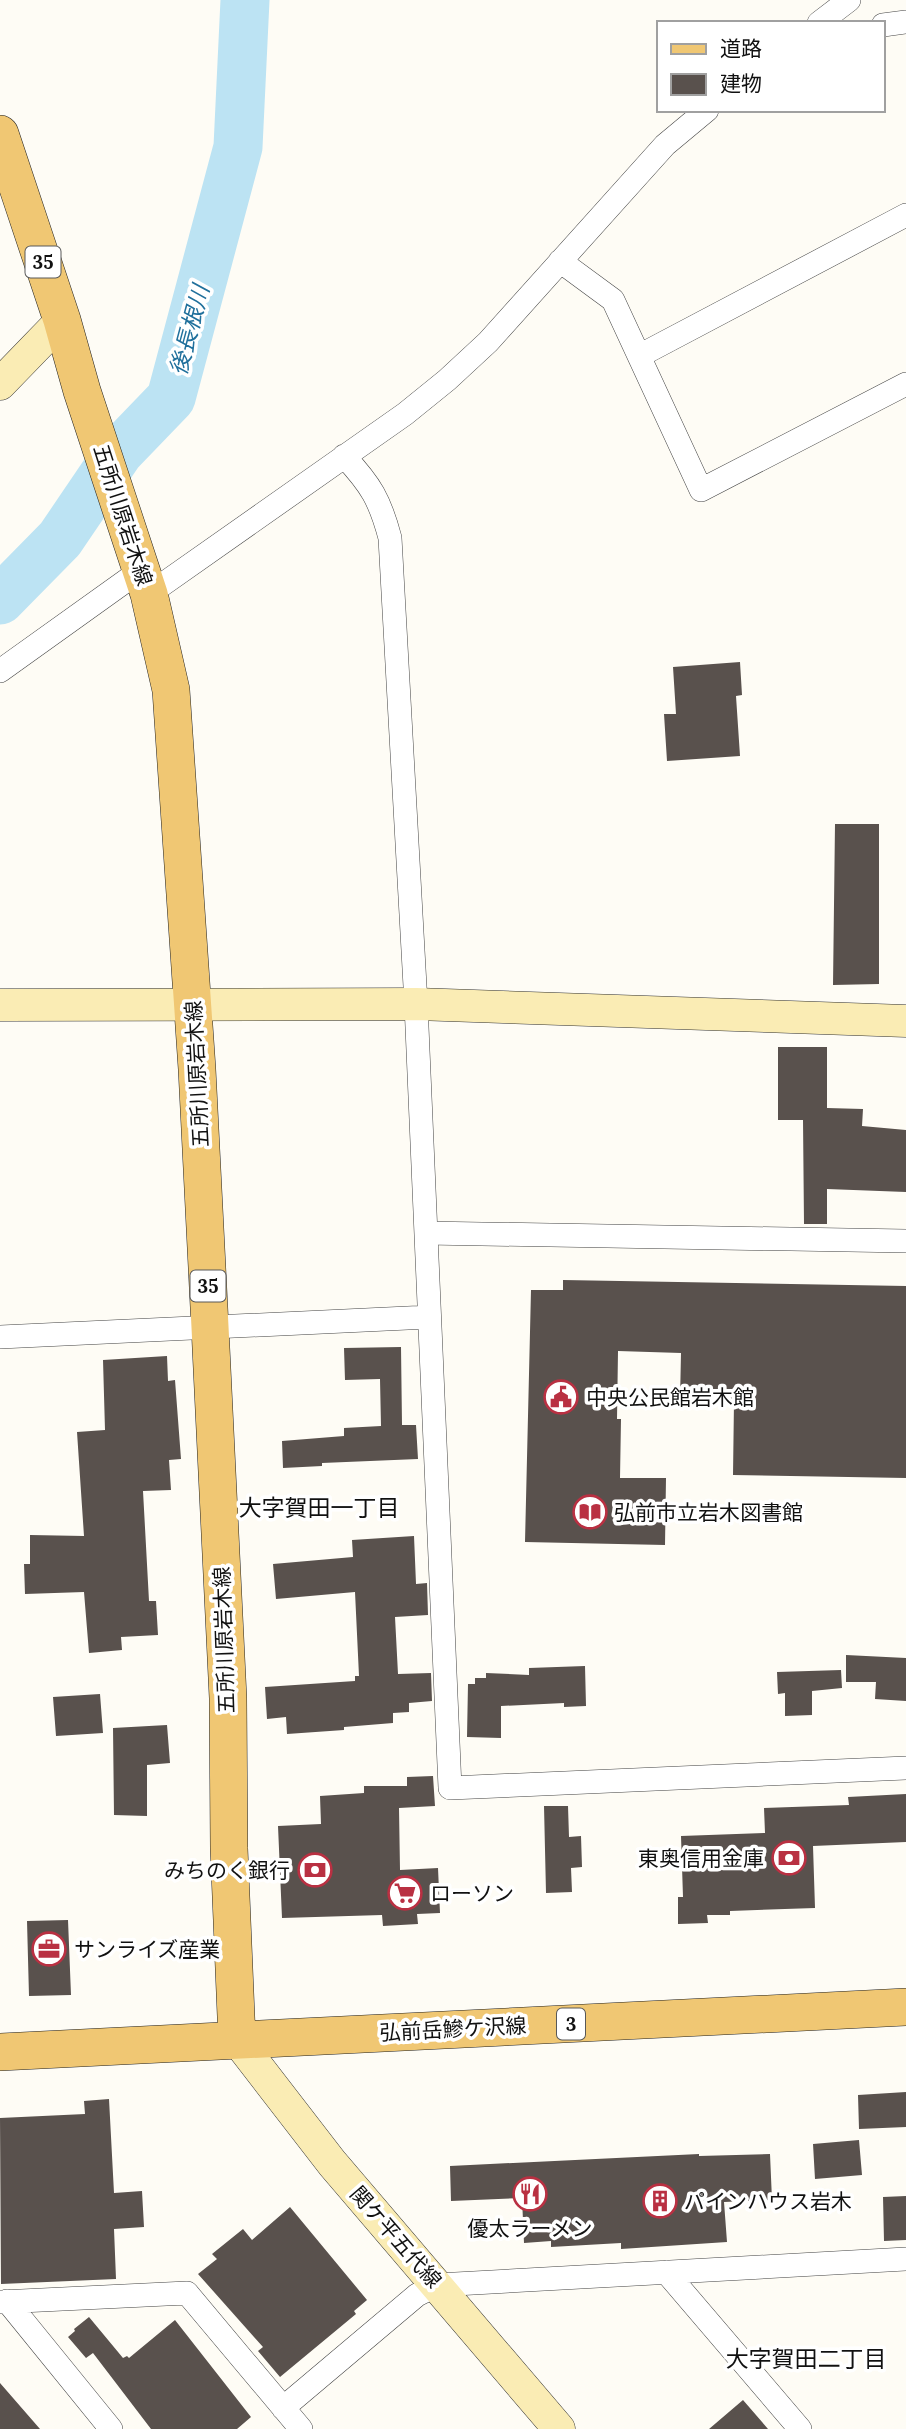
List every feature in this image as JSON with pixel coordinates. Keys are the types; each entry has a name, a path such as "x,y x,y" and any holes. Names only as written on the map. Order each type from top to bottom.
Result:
{"main road":[{"name":"五所川原岩木線","path":"0,134 140,568 171,690 193,1004 210,1327 228,1698 229,1848 237,2040"},
{"name":"弘前岳鰺ケ沢線","path":"0,2052 906,2007"}],"street":[{"path":"823,21 849,0"},
{"path":"885,25 906,22"},
{"path":"0,671 140,568 344,457 447,380 488,342 665,145 705,112"},
{"path":"639,356 906,215"},
{"path":"560,261 613,300 701,490 906,384"},
{"path":"0,384 62,320"},
{"path":"344,457 363,477 382,507 390,538 416,1004 450,1788 906,1768"},
{"path":"0,1005 416,1004 906,1021"},
{"path":"426,1233 906,1241"},
{"path":"0,1336 429,1317"},
{"name":"関ケ平五代線","path":"237,2040 332,2163 559,2429"},
{"path":"283,2407 417,2295 437,2285 906,2259"},
{"path":"666,2272 800,2429"},
{"path":"3,2302 187,2293 301,2429"},
{"path":"3,2302 111,2429"}],"building":[{"path":"740,662 742,695 736,696 740,756 667,761 664,714 676,714 673,667"},
{"path":"835,824 879,824 879,984 833,985"},
{"path":"778,1047 827,1047 827,1108 863,1109 862,1126 906,1130 906,1192 827,1189 827,1224 804,1224 803,1120 778,1120"},
{"path":"563,1280 906,1286 906,1478 733,1475 734,1401 680,1400 681,1353 618,1351 620,1478 666,1478 665,1545 525,1542 531,1290 563,1290"},
{"path":"401,1347 402,1425 416,1425 418,1459 322,1463 322,1466 283,1468 282,1441 344,1436 344,1428 381,1426 380,1379 345,1380 344,1348"},
{"path":"167,1356 168,1381 175,1380 181,1459 169,1460 171,1490 143,1491 149,1601 156,1601 158,1635 121,1637 122,1650 89,1653 84,1592 25,1594 24,1564 30,1564 30,1535 84,1536 77,1432 105,1430 103,1360"},
{"path":"414,1536 416,1584 427,1583 428,1615 395,1617 398,1674 431,1673 432,1701 409,1703 409,1712 393,1713 393,1723 287,1734 286,1717 267,1719 265,1687 355,1681 355,1676 359,1676 355,1592 276,1599 273,1564 353,1557 352,1540"},
{"path":"846,1655 906,1658 906,1701 875,1699 876,1682 846,1682"},
{"path":"585,1666 586,1706 564,1707 564,1703 501,1706 501,1738 467,1737 468,1684 475,1684 475,1678 486,1678 486,1673 529,1675 529,1668"},
{"path":"841,1670 842,1688 812,1691 812,1715 785,1716 785,1693 778,1694 777,1672"},
{"path":"100,1694 103,1733 56,1736 53,1697"},
{"path":"167,1725 170,1763 147,1765 147,1816 114,1815 113,1728"},
{"path":"433,1776 435,1806 399,1808 400,1870 438,1868 440,1913 417,1914 418,1924 383,1926 382,1915 282,1918 278,1826 321,1824 320,1796 364,1793 364,1786 407,1786 407,1777"},
{"path":"906,1794 906,1842 813,1846 815,1908 730,1911 730,1915 707,1915 708,1923 678,1924 678,1897 683,1897 681,1836 765,1833 764,1808 849,1805 848,1797"},
{"path":"544,1806 568,1806 569,1837 581,1836 582,1867 571,1868 572,1892 546,1893"},
{"path":"68,1920 71,1995 29,1996 27,1921"},
{"path":"906,2092 906,2127 859,2129 858,2095"},
{"path":"109,2099 114,2193 142,2191 144,2227 114,2229 116,2279 1,2284 0,2118 85,2114 84,2101"},
{"path":"859,2140 862,2175 815,2179 813,2144"},
{"path":"699,2154 770,2154 772,2200 724,2202 727,2242 621,2249 621,2243 551,2247 551,2241 524,2243 522,2198 451,2201 450,2166"},
{"path":"906,2196 906,2240 884,2241 883,2197"},
{"path":"290,2207 367,2300 354,2311 356,2314 280,2377 258,2351 263,2347 198,2274 217,2259 212,2254 243,2229 252,2240"},
{"path":"89,2317 123,2358 129,2358 175,2320 251,2417 237,2429 151,2429 93,2353 86,2358 68,2337"},
{"path":"0,2383 40,2429 0,2429"},
{"path":"743,2400 768,2429 709,2429"}],"waterway":[{"name":"後長根川","path":"0,600 60,539 119,452 171,398 238,147 245,0"}],"place":[{"name":"中央公民館岩木館","path":"561,1397"},
{"name":"弘前市立岩木図書館","path":"590,1512"},
{"name":"東奥信用金庫","path":"789,1858"},
{"name":"みちのく銀行","path":"315,1870"},
{"name":"ローソン","path":"405,1893"},
{"name":"サンライズ産業","path":"49,1949"},
{"name":"優太ラーメン","path":"530,2194"},
{"name":"パインハウス岩木","path":"660,2201"}],"district":[{"name":"大字賀田一丁目","path":"319,1507"},
{"name":"大字賀田二丁目","path":"806,2358"}]}
